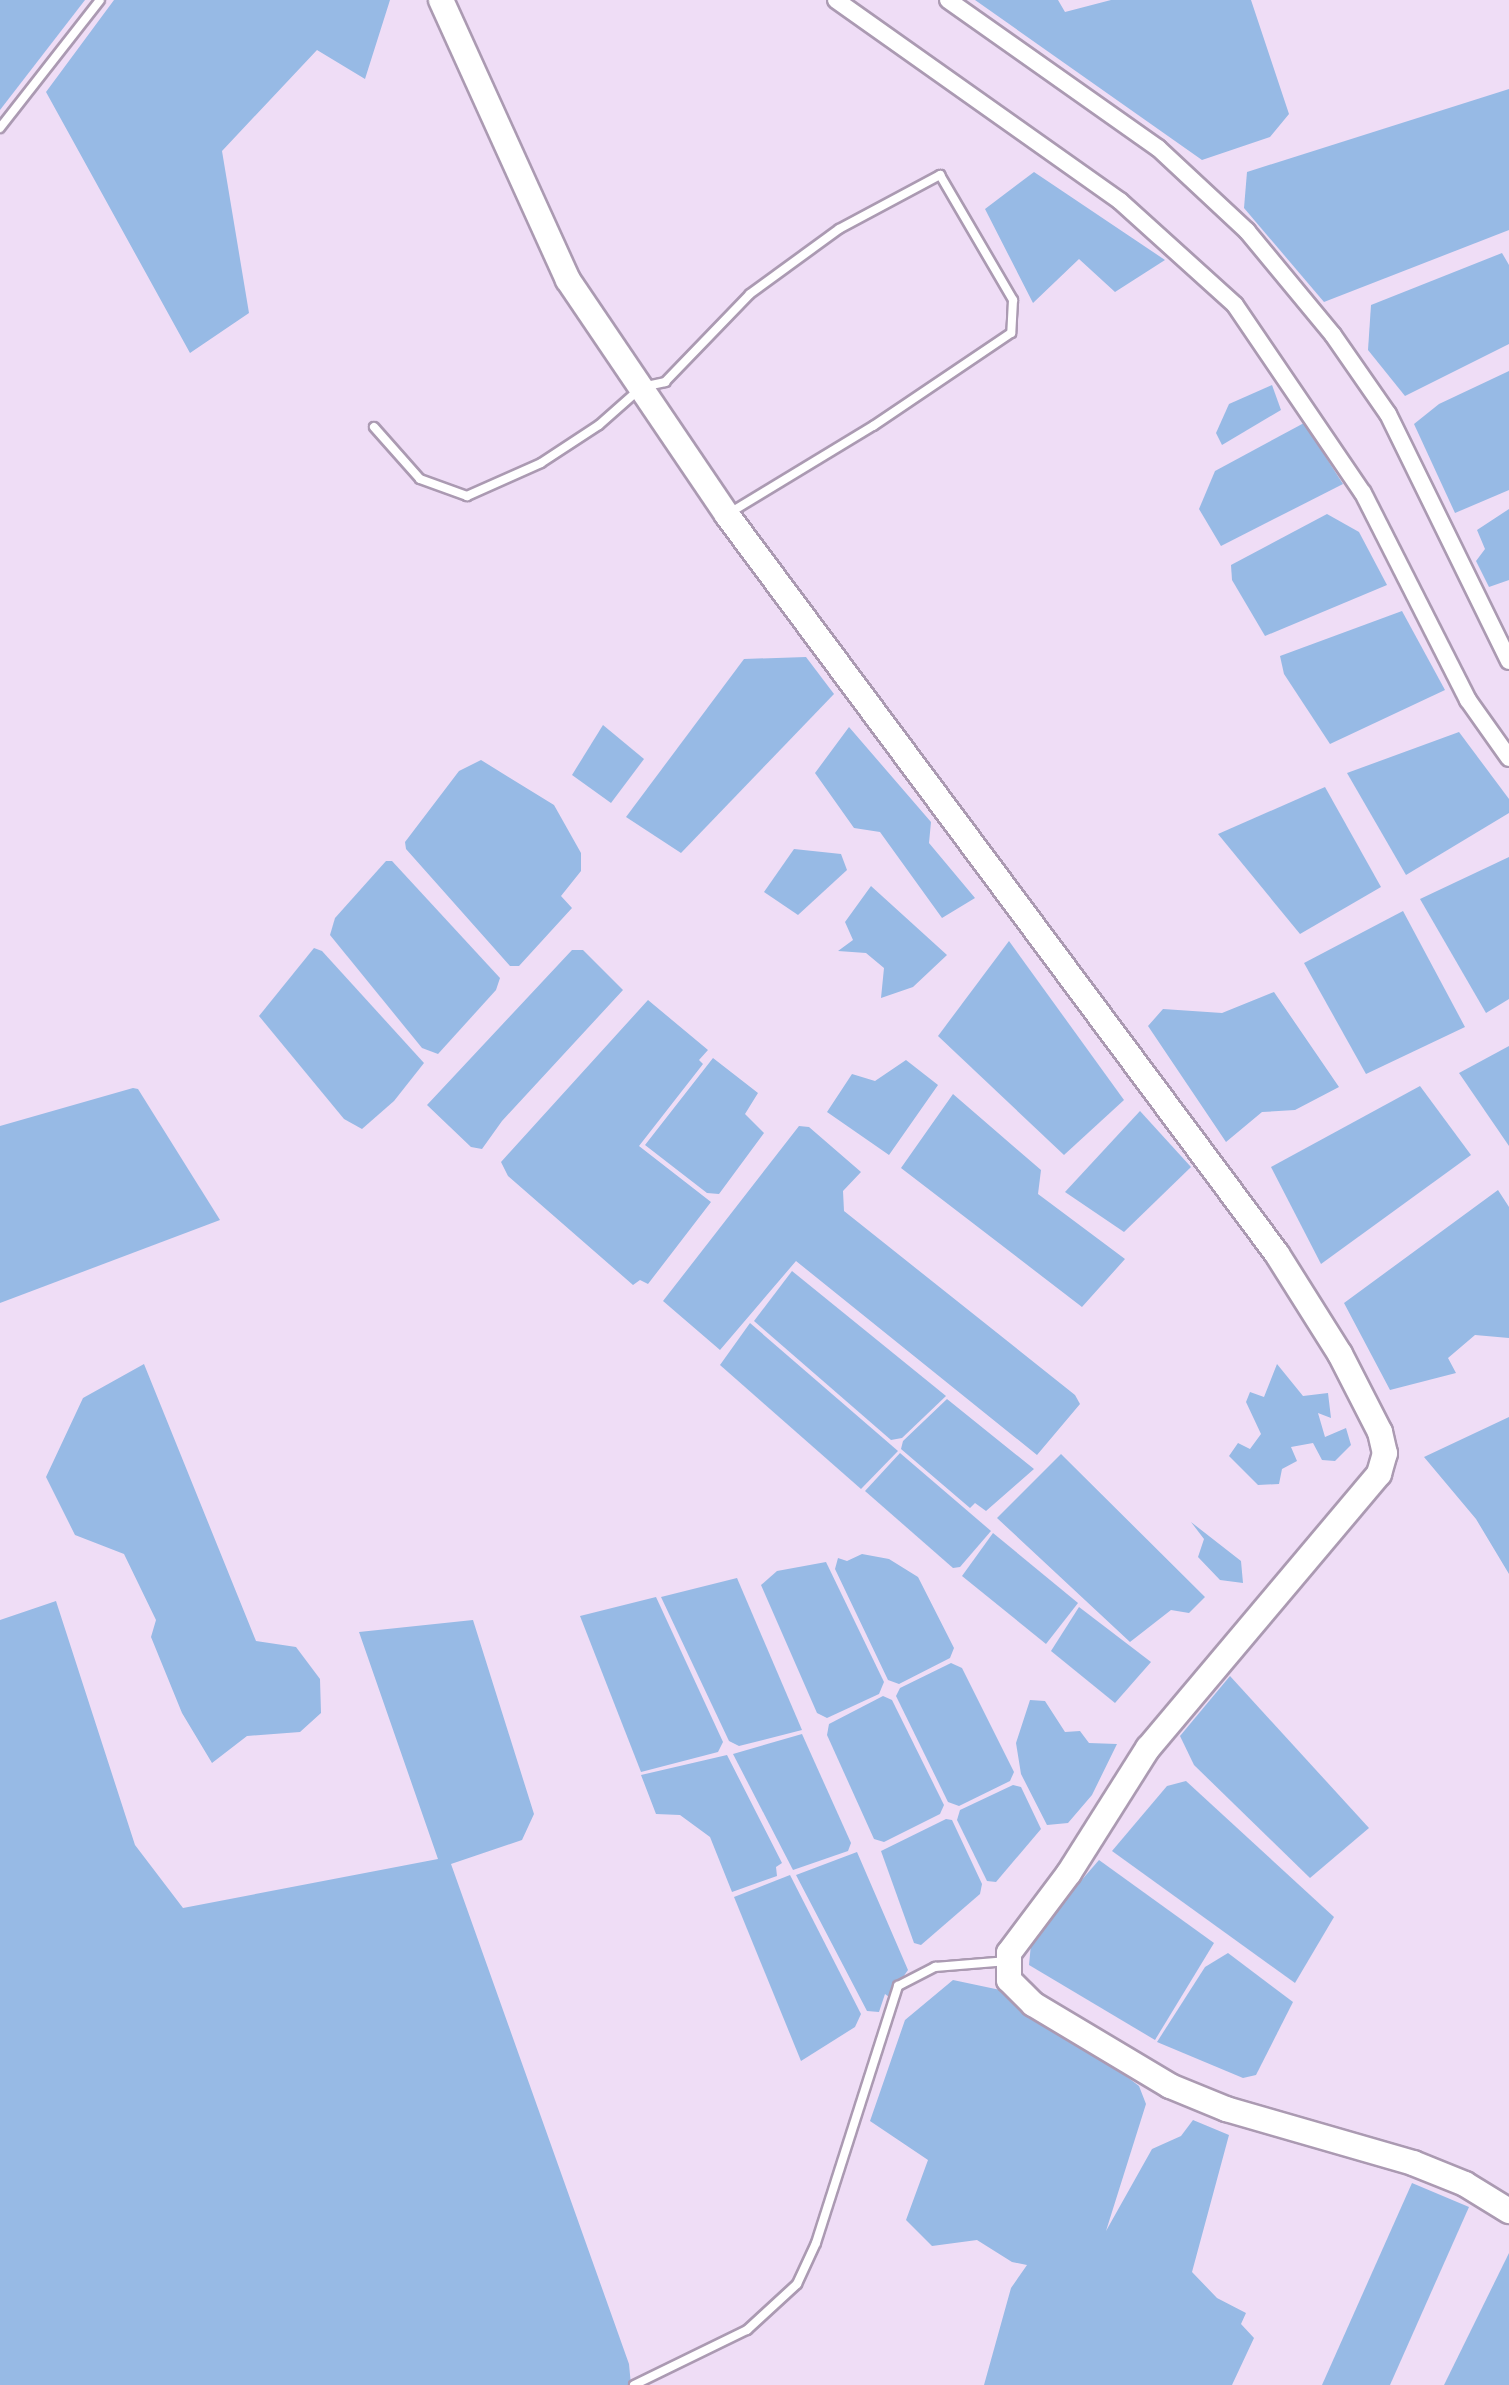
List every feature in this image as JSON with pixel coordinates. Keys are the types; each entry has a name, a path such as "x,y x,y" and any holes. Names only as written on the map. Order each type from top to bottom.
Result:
{"street":[{"path":"441,0 568,280 727,515 1277,1254 1340,1354 1380,1432 1385,1453 1379,1474 1360,1500 1213,1667 1148,1748 1069,1873 1026,1926 1009,1961 1009,1980 1033,2004 1170,2086 1226,2109 1413,2163 1465,2184 1509,2211"},
{"path":"836,0 1120,201 1235,305 1363,493 1468,700 1509,758"},
{"path":"948,0 1158,148 1247,231 1333,335 1388,414 1509,661"}],"lane":[{"path":"0,128 100,0"},
{"path":"374,427 420,479 467,496 541,463 599,425 642,387 665,382 750,294 839,229 940,175 1013,300 1011,333 873,426 727,515"},
{"path":"634,2385 747,2330 797,2284 816,2243 898,1986 935,1967 1009,1961"}],"water":[{"path":"0,0 85,0 0,110"},
{"path":"114,0 390,0 365,79 317,50 222,151 249,313 190,353 46,92"},
{"path":"975,0 1058,0 1065,12 1111,0 1251,0 1289,114 1270,137 1202,160"},
{"path":"1509,89 1509,230 1324,302 1244,208 1247,172"},
{"path":"1034,172 1165,260 1115,292 1079,259 1033,303 985,209"},
{"path":"1502,253 1509,265 1509,344 1405,396 1368,350 1371,305"},
{"path":"1509,371 1509,490 1455,513 1414,424 1439,404"},
{"path":"1272,385 1281,410 1222,445 1216,433 1229,404"},
{"path":"1304,423 1343,484 1221,546 1199,509 1215,471"},
{"path":"1509,509 1509,580 1489,587 1476,561 1485,549 1477,530"},
{"path":"1327,514 1359,532 1387,585 1265,636 1232,580 1231,565"},
{"path":"1402,611 1445,690 1330,744 1284,674 1280,656"},
{"path":"806,657 834,694 681,853 626,817 744,659"},
{"path":"603,725 644,759 611,803 572,775"},
{"path":"849,727 931,822 929,843 975,898 942,918 880,832 854,828 815,773"},
{"path":"1459,732 1509,799 1509,813 1406,875 1347,773"},
{"path":"481,760 554,805 581,853 581,871 561,896 572,908 519,966 510,966 406,849 405,842 459,771"},
{"path":"1325,787 1381,887 1300,934 1218,834"},
{"path":"794,849 841,854 847,870 798,915 764,892"},
{"path":"1509,857 1509,999 1486,1013 1420,899"},
{"path":"386,861 392,861 500,978 496,990 438,1054 422,1048 330,935 335,918"},
{"path":"871,886 947,955 913,987 881,998 884,968 866,953 838,951 853,940 845,922"},
{"path":"1403,911 1465,1027 1366,1074 1304,963"},
{"path":"1009,941 1124,1100 1064,1155 938,1036"},
{"path":"314,948 322,951 424,1063 394,1101 362,1129 344,1119 259,1016"},
{"path":"572,950 583,950 623,990 502,1121 482,1149 471,1147 427,1105"},
{"path":"1274,992 1339,1087 1295,1110 1262,1112 1226,1142 1148,1026 1163,1009 1222,1013"},
{"path":"648,1000 708,1050 699,1060 703,1064 639,1146 711,1202 648,1284 640,1280 633,1285 508,1176 501,1162"},
{"path":"1509,1046 1509,1146 1459,1073"},
{"path":"713,1058 758,1093 745,1114 764,1133 719,1194 707,1193 645,1145"},
{"path":"906,1060 938,1085 889,1155 827,1112 852,1074 875,1081"},
{"path":"1420,1086 1471,1155 1321,1264 1271,1167"},
{"path":"138,1089 220,1220 0,1303 0,1126"},
{"path":"953,1094 1041,1170 1038,1194 1125,1259 1082,1307 901,1168"},
{"path":"1140,1111 1191,1167 1124,1232 1065,1192"},
{"path":"799,1126 809,1127 861,1172 843,1191 844,1211 1075,1395 1080,1404 1037,1455 796,1261 720,1350 663,1301"},
{"path":"1498,1190 1509,1207 1509,1338 1475,1335 1448,1358 1456,1373 1390,1390 1344,1303"},
{"path":"792,1271 946,1396 902,1438 891,1440 754,1321"},
{"path":"750,1323 898,1451 861,1489 720,1365"},
{"path":"144,1364 256,1641 296,1647 320,1679 321,1713 300,1732 247,1736 212,1763 182,1713 151,1637 156,1620 124,1554 75,1535 46,1477 83,1398"},
{"path":"1277,1364 1303,1396 1328,1393 1331,1418 1318,1413 1325,1437 1346,1428 1351,1445 1335,1461 1322,1460 1313,1443 1291,1447 1297,1461 1282,1469 1279,1484 1258,1485 1229,1456 1238,1443 1250,1449 1261,1434 1246,1402 1250,1392 1264,1397"},
{"path":"947,1399 1034,1469 986,1511 975,1503 970,1508 901,1449 903,1441"},
{"path":"1509,1417 1509,1574 1476,1519 1424,1457"},
{"path":"900,1453 991,1531 960,1567 953,1568 865,1491"},
{"path":"1061,1454 1205,1597 1189,1613 1171,1610 1130,1642 997,1518"},
{"path":"1191,1522 1241,1561 1243,1583 1220,1580 1198,1557 1204,1539"},
{"path":"993,1533 1078,1603 1046,1644 962,1576"},
{"path":"862,1554 889,1559 918,1577 954,1648 950,1658 899,1684 888,1680 835,1569 838,1558 847,1561"},
{"path":"826,1562 884,1682 879,1694 827,1718 817,1713 761,1585 777,1571"},
{"path":"737,1578 802,1730 739,1746 729,1741 661,1597"},
{"path":"656,1597 723,1742 718,1752 641,1772 580,1616"},
{"path":"56,1601 135,1845 183,1908 438,1859 359,1632 473,1620 534,1814 522,1840 451,1864 629,2364 631,2385 0,2385 0,1620"},
{"path":"1079,1607 1151,1662 1115,1703 1051,1651"},
{"path":"951,1663 962,1668 1014,1772 1010,1781 959,1806 948,1802 896,1696 900,1688"},
{"path":"1230,1676 1369,1828 1310,1878 1194,1765 1180,1736"},
{"path":"883,1696 892,1700 944,1805 940,1814 884,1842 874,1839 827,1735 829,1724"},
{"path":"1030,1700 1045,1701 1065,1732 1080,1731 1089,1743 1117,1744 1092,1795 1068,1823 1047,1825 1021,1774 1016,1743"},
{"path":"802,1734 851,1843 848,1851 793,1870 733,1754"},
{"path":"727,1755 782,1863 776,1867 777,1876 732,1892 710,1837 680,1815 656,1814 641,1775"},
{"path":"1186,1781 1334,1917 1295,1983 1112,1851 1167,1786"},
{"path":"1013,1785 1021,1787 1041,1829 996,1882 987,1881 957,1820 960,1810"},
{"path":"946,1819 952,1820 982,1884 980,1894 921,1945 914,1943 881,1851"},
{"path":"857,1852 908,1970 889,1997 885,1994 879,2012 867,2011 796,1875"},
{"path":"1099,1860 1214,1943 1155,2040 1029,1965 1031,1944 1041,1927"},
{"path":"790,1875 861,2014 855,2027 801,2061 734,1897"},
{"path":"1228,1953 1293,2002 1256,2075 1243,2078 1157,2042 1205,1967"},
{"path":"953,1980 1019,1994 1139,2086 1146,2104 1106,2231 1152,2149 1181,2136 1193,2120 1229,2135 1192,2272 1217,2298 1246,2313 1241,2324 1254,2338 1232,2385 984,2385 1011,2288 1027,2265 1012,2262 977,2240 932,2246 906,2220 928,2160 870,2121 905,2020"},
{"path":"1412,2183 1469,2207 1390,2385 1322,2385"},
{"path":"1509,2253 1509,2385 1444,2385"}]}
